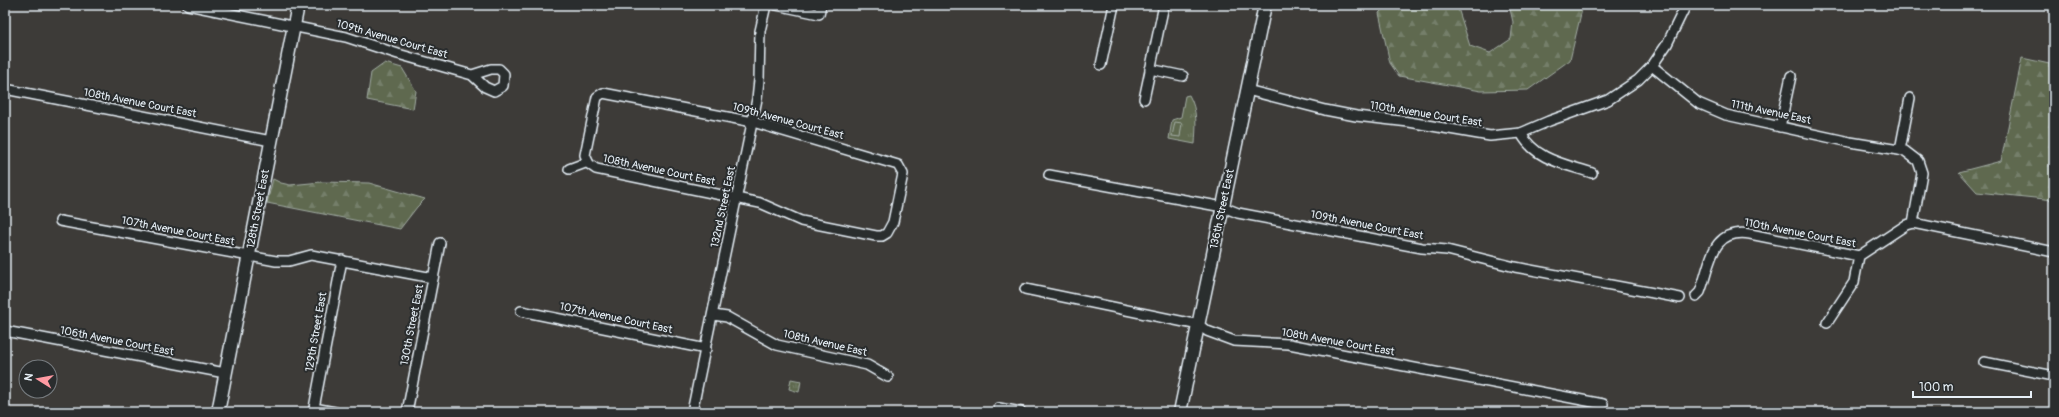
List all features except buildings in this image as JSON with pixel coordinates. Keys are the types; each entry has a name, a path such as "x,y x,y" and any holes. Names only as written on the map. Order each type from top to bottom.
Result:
{"street":[{"name":"109th Avenue Court East","path":"188,5 346,37 398,54 472,75"},
{"name":"128th Street East","path":"218,412 298,5"},
{"name":"132nd Street East","path":"692,412 753,122 759,80 760,31 766,5"},
{"path":"776,5 819,14 821,5"},
{"path":"1102,65 1114,5"},
{"path":"1144,99 1164,5"},
{"name":"136th Street East","path":"1180,412 1264,5"},
{"name":"110th Avenue Court East","path":"1247,90 1325,110 1356,116 1409,122 1490,136 1521,133 1549,121 1608,100 1638,80 1652,66 1673,34 1686,5"},
{"name":"111th Avenue East","path":"1652,66 1698,103 1711,110 1747,121 1850,142 1900,150"},
{"path":"1150,69 1183,76"},
{"path":"1780,127 1791,76"},
{"name":"108th Avenue Court East","path":"5,89 271,141"},
{"name":"109th Avenue Court East","path":"588,162 585,152 595,106 600,94 603,93 753,122 898,165 903,174 893,222 887,233"},
{"path":"1910,98 1900,150 1915,158 1922,169 1913,223"},
{"path":"1521,133 1529,146 1538,153 1558,162 1592,173"},
{"path":"569,169 588,162"},
{"name":"108th Avenue Court East","path":"588,162 592,167 602,171 760,203 801,221 816,225 876,236 882,236 887,233"},
{"name":"109th Avenue Court East","path":"1050,175 1223,207 1238,213 1422,248 1447,250 1515,267 1680,298"},
{"name":"107th Avenue Court East","path":"60,221 249,256 289,261 311,255 433,278"},
{"path":"1827,323 1854,282 1859,256 1906,225 1913,223 2054,252"},
{"name":"110th Avenue Court East","path":"1696,296 1700,292 1712,252 1725,237 1740,233 1859,256"},
{"name":"130th Street East","path":"407,412 440,243"},
{"name":"129th Street East","path":"334,412 314,408 342,260"},
{"name":"108th Avenue Court East","path":"1025,289 1199,325 1208,331 1242,342 1289,344 1603,404"},
{"name":"107th Avenue Court East","path":"521,311 706,349"},
{"name":"108th Avenue East","path":"713,315 727,317 776,345 867,365 888,377"},
{"name":"106th Avenue Court East","path":"5,331 225,373"},
{"path":"1984,362 2054,376"},
{"path":"999,408 1021,412"}],"green space":[{"path":"1387,5 1457,5 1470,46 1490,53 1511,39 1513,22 1509,5 1583,5 1570,60 1528,90 1481,91 1399,76 1390,63 1379,13"},
{"path":"2022,58 2054,65 2054,200 1977,192 1959,172 2001,161"},
{"path":"385,63 402,68 416,91 413,109 367,100 371,73"},
{"path":"1189,95 1195,113 1195,144 1169,139 1172,120 1181,117 1185,96"},
{"path":"1175,122 1182,123 1180,137 1172,136"},
{"path":"273,179 290,185 321,182 369,183 425,199 400,229 267,203"},
{"path":"791,379 801,381 799,392 789,389"}]}
